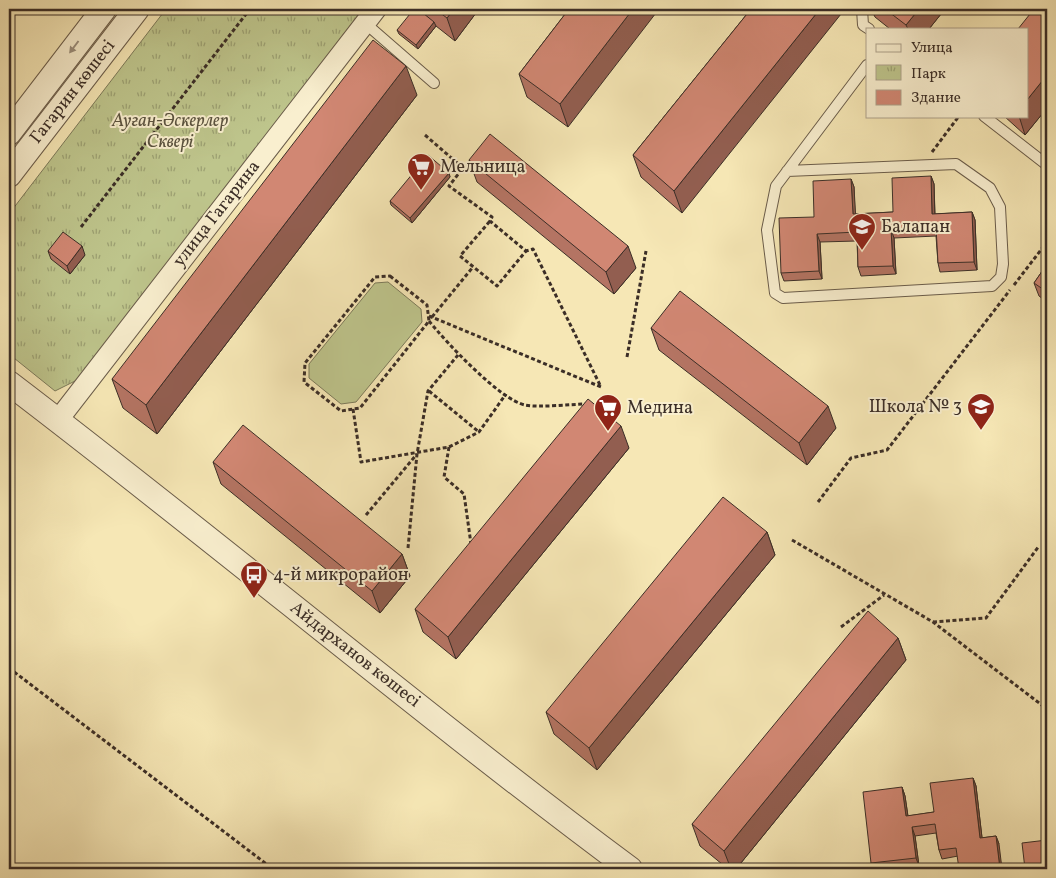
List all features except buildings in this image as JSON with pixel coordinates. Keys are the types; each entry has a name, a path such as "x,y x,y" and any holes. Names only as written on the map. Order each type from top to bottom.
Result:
{"street":[{"name":"Гагарин көшесі","path":"9,133 104,9"},
{"name":"Гагарин көшесі","path":"9,175 137,9"},
{"name":"улица Гагарина","path":"58,420 370,16"},
{"name":"Айдарханов көшесі","path":"9,383 367,663 504,776 630,869"}],"lane":[{"path":"862,9 863,25 867,28"},
{"path":"370,16 434,83"},
{"path":"787,171 956,164 990,188 1000,207 1003,264 1001,276 992,286 784,298 775,293 767,230 776,186 787,171 866,66"},
{"path":"987,118 1047,165"}],"path":[{"path":"81,227 250,9"},
{"path":"922,165 957,118"},
{"path":"425,135 463,168 449,186 492,217 460,256 497,286 526,251 533,249 601,387 428,316"},
{"path":"490,221 526,251"},
{"path":"818,502 850,458 887,450 1047,242"},
{"path":"627,357 646,251"},
{"path":"432,317 474,267"},
{"path":"429,321 360,408 341,411 304,382 305,362 376,278 390,276 427,305 429,321 458,355 506,394 525,405 588,404"},
{"path":"408,548 417,454 428,391 458,355"},
{"path":"428,391 479,432"},
{"path":"353,409 361,462 417,454 449,447 479,432 506,394"},
{"path":"449,447 444,477 464,494 472,547"},
{"path":"366,515 417,454"},
{"path":"792,540 933,622 1047,709"},
{"path":"933,622 986,618 1038,546"},
{"path":"841,627 884,595"},
{"path":"9,668 273,869"}],"green space":[{"name":"Ауған-Әскерлер Сквері","path":"166,9 363,9 79,379 55,391 9,354 9,214"},
{"path":"388,282 421,309 422,322 356,402 341,404 309,378 309,364 375,283"}],"place":[{"name":"Мельница","path":"421,191"},
{"name":"Балапан","path":"862,251"},
{"name":"Школа № 3","path":"981,431"},
{"name":"Медина","path":"608,432"},
{"name":"4-й микрорайон","path":"254,599"}]}
